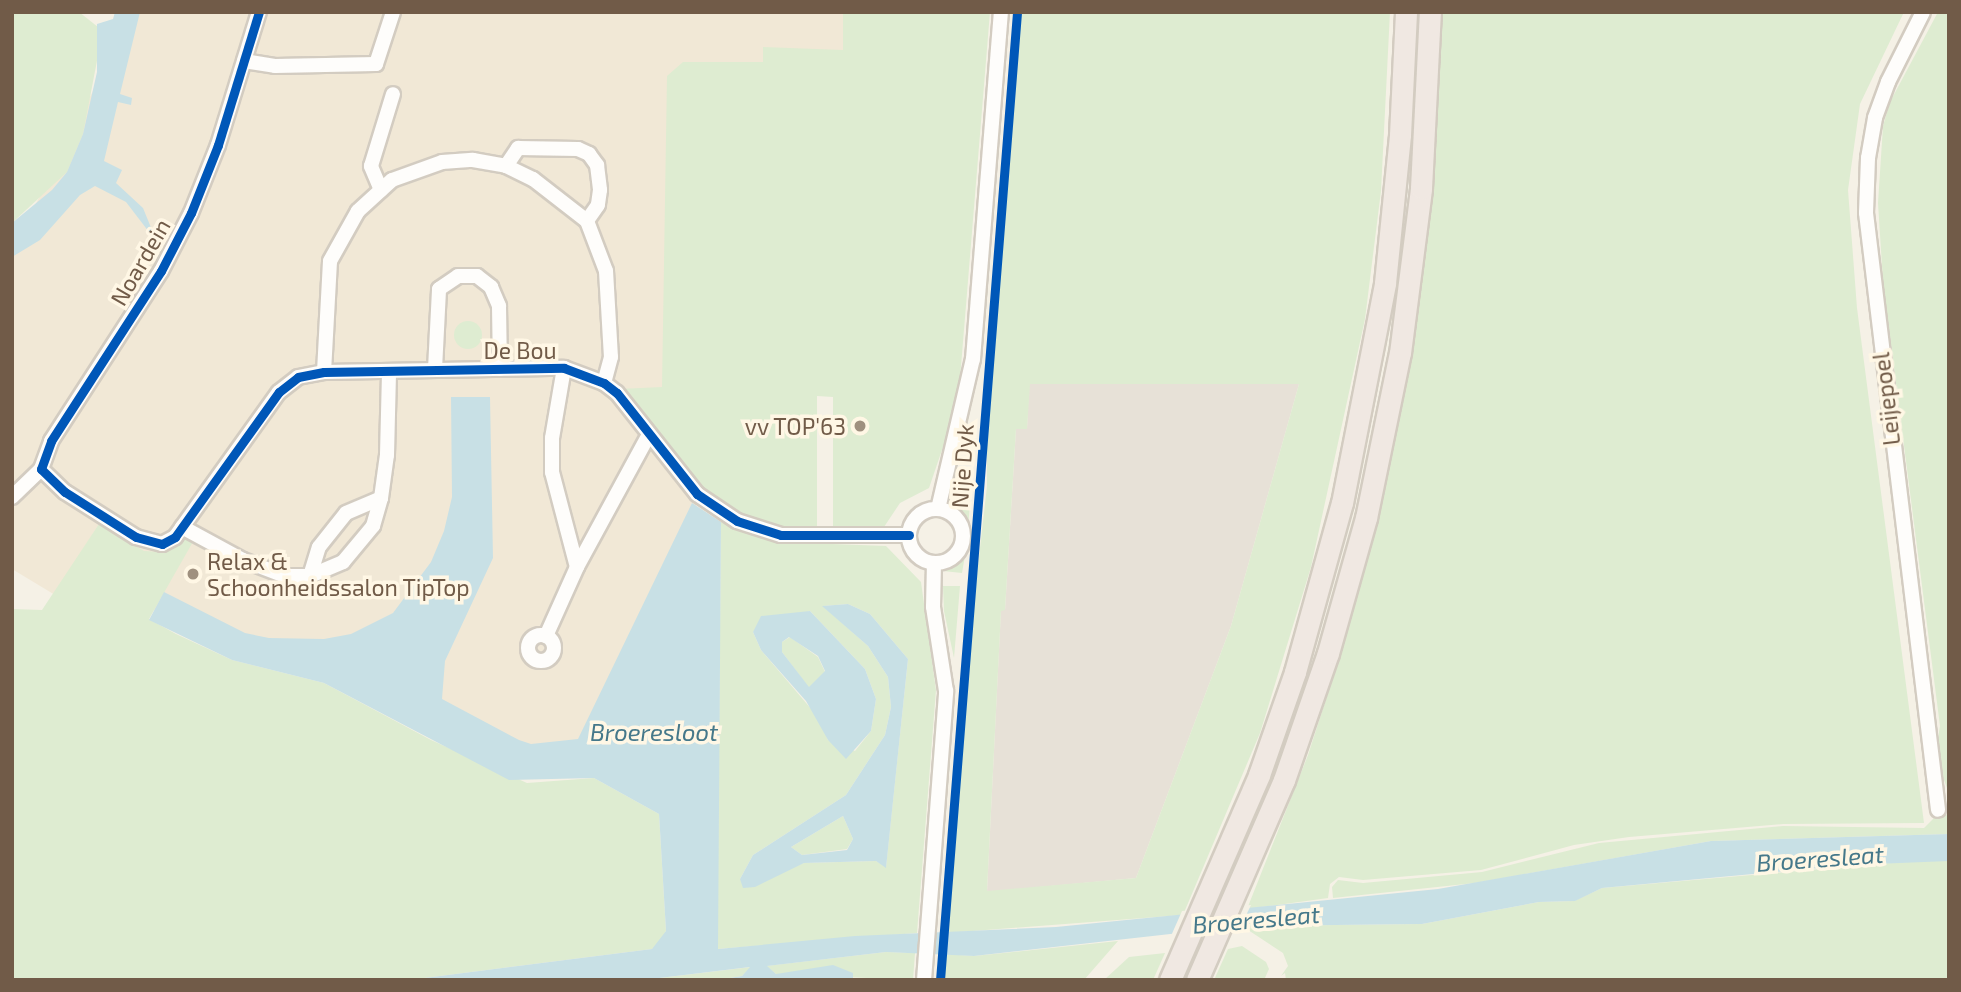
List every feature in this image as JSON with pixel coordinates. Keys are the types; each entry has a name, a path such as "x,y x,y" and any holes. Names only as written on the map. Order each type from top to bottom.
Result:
{"highway":[{"path":"1170,980 1205,907 1295,672 1342,503 1385,283 1400,135 1406,12"},
{"path":"1197,980 1233,904 1284,780 1324,666 1366,518 1400,353 1421,188 1430,12"}],"street":[{"name":"Noardein","path":"12,497 41,469 51,441 177,241 209,171 259,12"},
{"path":"244,61 275,66 376,64 393,12"},
{"name":"Nije Dyk","path":"937,509 973,359 1000,12"},
{"name":"Leijepoel","path":"1923,12 1888,82 1875,118 1868,158 1866,213 1941,800"},
{"path":"381,190 371,166 393,94"},
{"path":"506,166 518,148 578,149 589,154 597,165 600,190 598,205 587,221"},
{"path":"324,372 330,261 353,218 392,180 442,162 473,160 506,166 533,178 587,221 606,271 611,357 604,383"},
{"name":"De Bou","path":"435,369 439,289 458,276 477,276 491,287 499,306 500,369"},
{"path":"564,368 552,438 552,472 577,567"},
{"name":"De Bou","path":"182,527 279,392 298,377 324,372 564,368 604,383 617,393 648,436 697,494 750,527 826,538 909,535"},
{"path":"41,469 65,492 151,543 175,537 182,527 264,568 285,576 310,576 343,562 358,548 373,526 381,498 387,455 389,373"},
{"path":"546,636 577,567 648,436"},
{"path":"310,576 319,547 346,513 381,498"},
{"path":"937,509 955,517 963,538 953,557 934,563 915,553 909,535 917,517 937,509"},
{"path":"924,974 946,691 933,607 934,563"}],"shaded area":[{"path":"133,12 851,12 852,75 683,407 699,529 588,765 451,731 165,611 65,601 12,569 12,251"},
{"path":"1029,384 1299,384 1231,626 1136,878 987,892 1001,610 1005,610 1016,429 1027,429"}],"green space":[{"path":"12,12 79,12 98,27 100,45 83,134 67,172 12,223"},
{"path":"843,12 990,12 958,403 929,488 900,503 882,530 833,529 833,397 817,396 817,529 773,526 747,520 704,492 619,389 662,387 667,76 683,62 763,62 763,47 843,50"},
{"path":"1018,12 1390,12 1381,191 1365,319 1311,567 1260,733 1183,915 947,933 965,680 987,486 987,409","holes":["1030,384 1299,384 1231,626 1136,878 987,891 1001,611 1005,610 1016,429 1027,429"]},
{"path":"1442,12 1904,12 1860,104 1848,190 1857,308 1924,823 1783,824 1629,837 1574,845 1481,870 1363,880 1339,877 1330,884 1328,898 1247,909 1308,755 1346,637 1389,466 1428,223"},
{"path":"1938,12 1949,12 1947,788 1935,756 1940,726 1883,282 1878,203 1883,126 1890,102"},
{"path":"468,321 478,325 482,335 478,345 468,349 458,345 454,335 458,325"},
{"path":"948,500 970,503 968,531 962,517"},
{"path":"721,522 779,542 886,546 921,582 936,690 917,933 717,949","holes":["848,604 870,614 908,659 886,867 876,861 804,863 740,879 753,855 846,795 885,735 891,707 888,677 868,646 823,606","810,611 865,669 876,699 871,731 855,751 828,740 818,717 761,650 753,632"]},
{"path":"99,524 144,551 161,552 183,539 194,540 149,619 176,634 232,660 324,683 431,740 527,783 594,778 659,814 666,931 660,944 652,949 409,980 12,980 12,609 42,610"},
{"path":"967,544 962,573 943,571 958,558"},
{"path":"943,586 960,586 954,658 944,611"},
{"path":"790,637 818,657 825,672 809,688 782,652 782,642"},
{"path":"1938,814 1949,815 1949,834 1711,841 1475,883 1333,898 1332,887 1338,880 1363,883 1482,872 1599,843 1783,826 1924,828"},
{"path":"843,816 853,839 847,849 802,855 791,847"},
{"path":"1925,860 1949,861 1949,980 1286,980 1285,973 1281,976 1288,966 1283,953 1242,926 1422,924 1539,902 1574,901 1602,888"},
{"path":"1118,941 1084,980 942,980 944,954 974,956"},
{"path":"1242,946 1266,962 1269,969 1264,980 1214,980 1228,949"},
{"path":"886,952 915,953 913,980 776,974 766,966"},
{"path":"1165,953 1153,980 1104,980 1129,957"},
{"path":"751,967 742,976 718,980 643,980"}],"water":[{"path":"115,12 140,12 120,94 132,98 131,105 118,102 104,161 122,170 116,183 143,208 152,230 149,232 126,202 95,186 80,195 40,240 12,257 12,223 52,190 67,172 83,134 97,72 97,24 113,19"},
{"name":"Broeresloot","path":"451,397 490,397 493,558 445,661 442,699 519,740 531,744 578,739 692,503 721,522 718,949 855,936 1056,927 1438,889 1711,841 1949,834 1949,861 1850,865 1602,888 1575,901 1539,902 1422,924 1242,926 974,956 886,952 767,966 776,974 833,965 853,973 853,980 718,980 742,976 750,967 643,980 409,980 652,949 666,931 659,814 594,778 509,780 324,683 232,660 149,620 164,592 245,633 269,638 324,639 351,634 393,613 431,562 444,531 452,497"},
{"path":"848,604 870,614 908,659 886,868 876,861 804,863 755,887 743,888 740,879 753,855 846,795 885,735 891,707 888,677 868,646 822,606","holes":["843,816 853,839 847,850 802,855 791,847"]},
{"path":"810,611 865,669 876,699 871,731 846,759 828,740 806,701 761,650 753,632 761,616","holes":["789,637 818,656 825,671 809,687 782,652 782,642"]}],"pier":[{"path":"1251,905 1239,930 1171,936 1182,911"}],"cycle path":[{"path":"41,469 51,441 161,271 191,213 218,145 259,12"},
{"path":"940,980 1017,12"},
{"path":"41,469 65,492 136,537 162,544 175,537 279,392 298,377 324,372 564,368 604,383 617,393 697,494 737,521 781,535 909,535"}],"place":[{"name":"vv TOP'63","path":"860,426"},
{"name":"Relax & Schoonheidssalon TipTop","path":"193,574"}],"water label":[{"name":"Broeresleat","path":"1820,858"},
{"name":"Broeresleat","path":"1256,919"}]}
